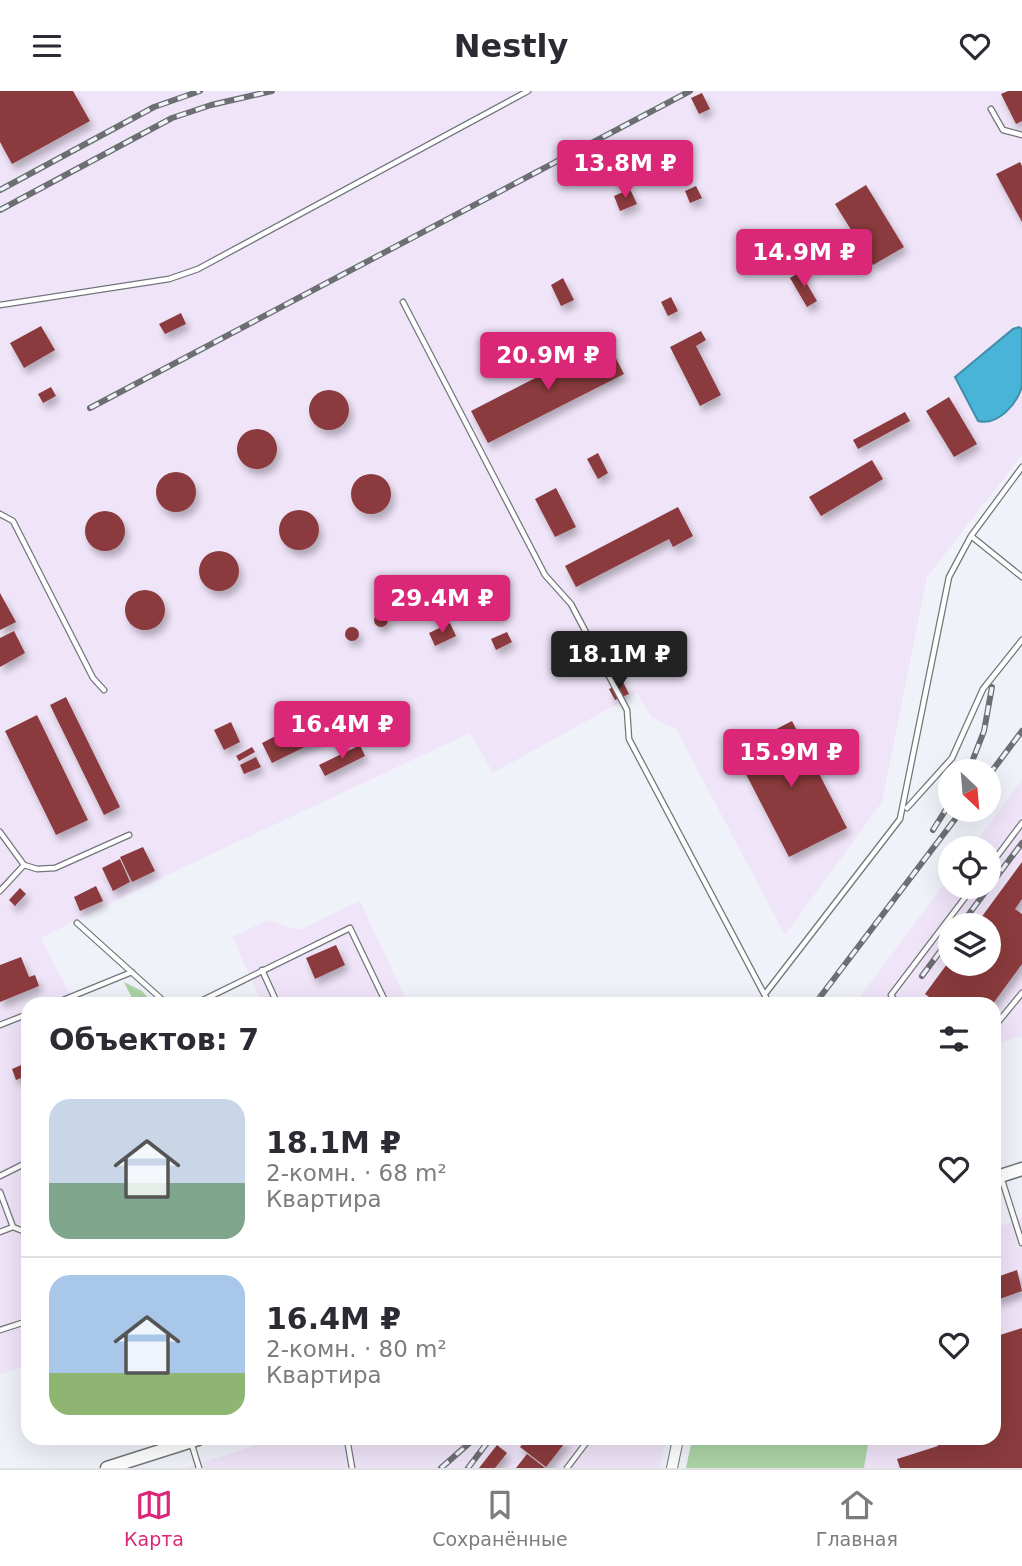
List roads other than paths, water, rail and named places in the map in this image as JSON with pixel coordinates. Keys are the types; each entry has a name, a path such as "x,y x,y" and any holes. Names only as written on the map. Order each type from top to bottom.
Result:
{"street":[{"path":"1001,1176 1022,1169"},
{"path":"107,1468 178,1445"},
{"path":"672,1468 677,1445"}],"lane":[{"path":"0,305 169,279 198,269 528,91"},
{"path":"991,109 1003,130 1022,135"},
{"path":"403,302 545,575 571,604 627,710 629,739 766,997"},
{"path":"904,810 942,598 949,577 971,536 1022,467"},
{"path":"0,514 13,521 93,678 104,690"},
{"path":"971,536 1022,577"},
{"path":"765,994 895,828 904,810 952,758 983,689 1022,640"},
{"path":"1001,851 1022,823"},
{"path":"0,832 24,865 37,869 55,868 129,835"},
{"path":"0,891 24,865"},
{"path":"892,997 891,995 964,899"},
{"path":"77,923 159,997"},
{"path":"209,997 350,928 383,997"},
{"path":"262,970 274,997"},
{"path":"71,997 132,972"},
{"path":"1001,1018 1022,993"},
{"path":"0,1025 21,1017"},
{"path":"0,1176 21,1166"},
{"path":"1001,1188 1022,1243"},
{"path":"0,1192 13,1227"},
{"path":"0,1232 13,1227 21,1230"},
{"path":"0,1330 21,1323"},
{"path":"195,1445 199,1468"},
{"path":"348,1445 352,1468"},
{"path":"567,1468 584,1445"}],"water":[{"path":"1013,329 1022,329 1022,386 1016,400 999,417 985,422 978,421 955,377"}],"railway":[{"path":"0,190 154,107 200,91"},
{"path":"0,210 172,118 211,105 272,91"},
{"path":"90,408 690,91"},
{"path":"973,759 984,731 992,687"},
{"path":"1001,759 1022,731"},
{"path":"933,830 938,822"},
{"path":"820,997 952,823"},
{"path":"1001,871 1022,843"},
{"path":"970,913 980,899"},
{"path":"922,976 938,954"},
{"path":"441,1468 467,1445"},
{"path":"468,1468 485,1445"}]}
